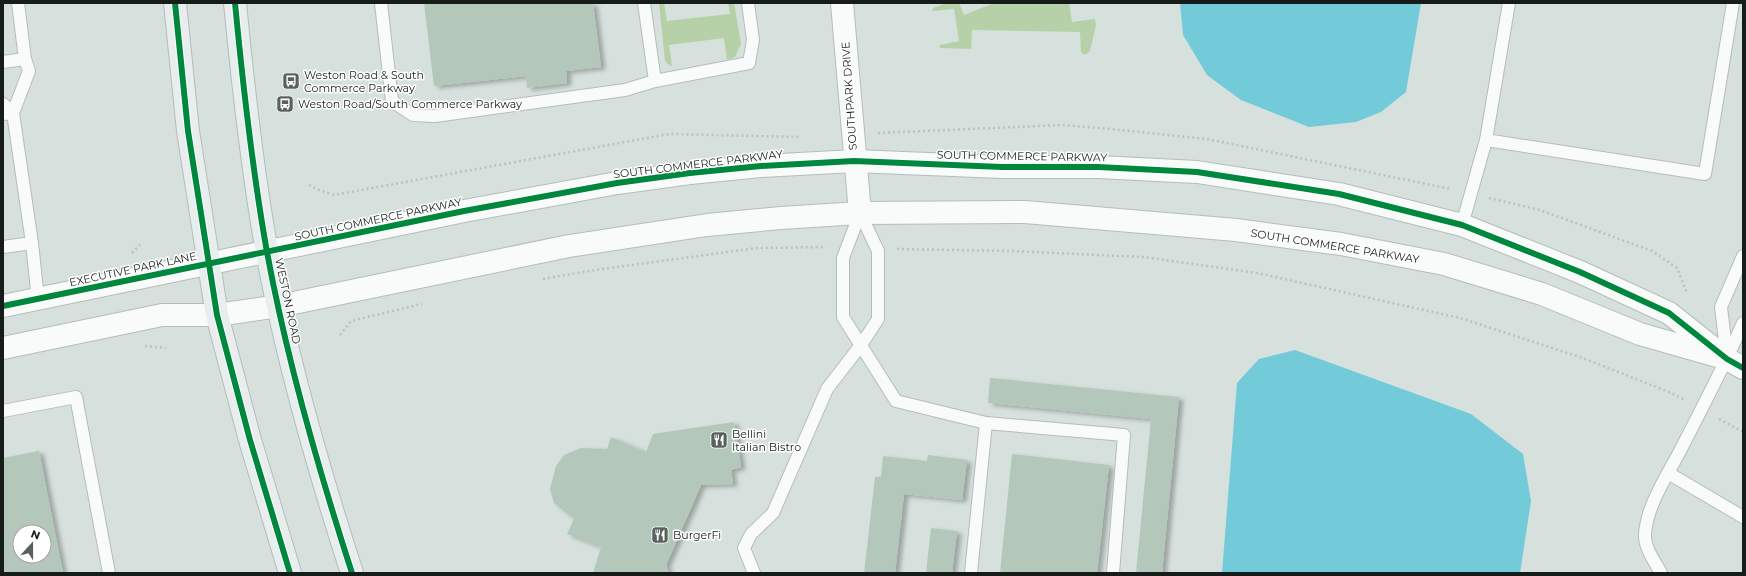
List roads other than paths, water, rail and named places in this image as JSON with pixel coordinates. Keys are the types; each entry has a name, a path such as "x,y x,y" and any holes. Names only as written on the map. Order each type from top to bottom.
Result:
{"main road":[{"path":"175,3 188,131 217,315 250,440 290,573"},
{"name":"WESTON ROAD","path":"235,3 250,142 267,252 278,306 312,442 352,573"}],"street":[{"name":"SOUTHPARK DRIVE","path":"842,3 854,161 860,214"},
{"name":"SOUTH COMMERCE PARKWAY","path":"267,252 464,211 617,183 761,166 854,161 1002,166 1098,167 1196,172 1339,194 1462,226 1580,272 1668,313 1735,364"},
{"name":"SOUTH COMMERCE PARKWAY","path":"217,315 278,306 484,263 632,235 774,218 860,214 1025,212 1236,230 1341,244 1444,264 1542,294 1640,334 1735,364"},
{"name":"EXECUTIVE PARK LANE","path":"3,306 267,252"},
{"path":"3,348 162,315 217,315"}],"lane":[{"path":"8,114 29,71 25,59 18,3"},
{"path":"381,3 392,101 413,115 435,116 625,90 654,81 749,63 753,40 748,3"},
{"path":"644,3 654,81"},
{"path":"1462,226 1486,140 1509,3"},
{"path":"1486,140 1705,174 1733,3"},
{"path":"3,62 25,59"},
{"path":"3,104 8,114 32,243 38,299"},
{"path":"860,214 843,258 843,317 896,401 986,423 1124,435 1113,573"},
{"path":"754,573 744,548 751,534 774,513 827,390 861,345 878,319 878,251 860,214"},
{"path":"3,247 32,243"},
{"path":"1735,364 1721,307 1743,256"},
{"path":"1661,573 1650,554 1645,536 1650,514 1668,473 1701,409 1735,364 1743,323"},
{"path":"3,411 76,397 109,573"},
{"path":"971,573 986,423"},
{"path":"1668,473 1743,517"}],"water":[{"path":"1180,3 1421,3 1406,92 1381,112 1356,122 1309,127 1241,100 1207,75 1183,35"},
{"path":"1295,350 1471,414 1523,454 1531,501 1520,573 1222,573 1237,383 1259,359"}],"place":[{"name":"Weston Road & South Commerce Parkway","path":"291,81"},
{"name":"Weston Road/South Commerce Parkway","path":"285,104"},
{"name":"Bellini Italian Bistro","path":"719,440"},
{"name":"BurgerFi","path":"660,535"}]}
